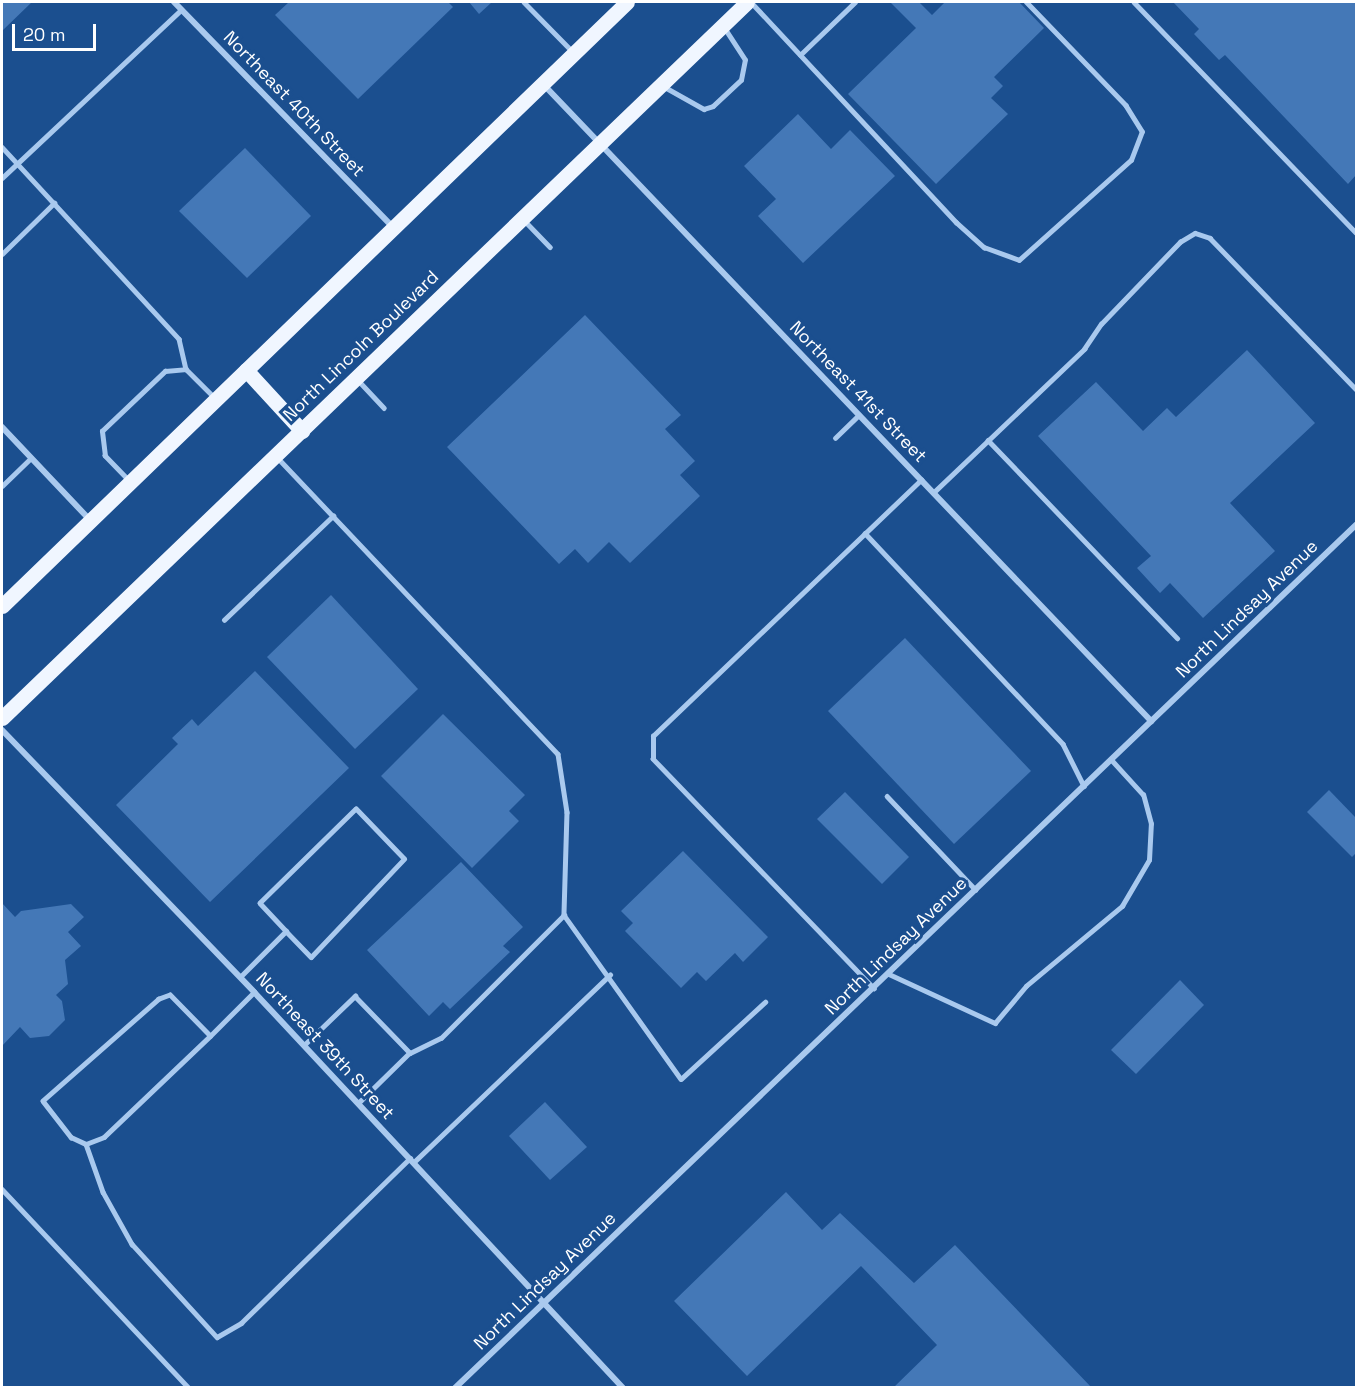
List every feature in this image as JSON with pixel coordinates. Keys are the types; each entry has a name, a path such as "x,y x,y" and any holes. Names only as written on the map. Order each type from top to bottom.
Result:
{"main road":[{"path":"2,606 627,2"},
{"name":"North Lincoln Boulevard","path":"2,718 749,2"},
{"path":"246,370 302,431"}],"street":[{"name":"Northeast 40th Street","path":"174,2 393,228"},
{"name":"Northeast 41st Street","path":"543,83 1151,721"},
{"path":"2,427 90,520"},
{"name":"North Lindsay Avenue","path":"455,1388 1356,525"},
{"name":"Northeast 39th Street","path":"2,730 359,1103 623,1388"}],"lane":[{"path":"524,2 574,53"},
{"path":"749,2 956,222 984,248 1019,260 1131,160 1143,132 1126,106 1026,2"},
{"path":"800,55 855,2"},
{"path":"1134,2 1356,233"},
{"path":"2,178 182,10"},
{"path":"661,84 704,109 714,106 741,80 745,60 722,26"},
{"path":"2,147 179,339 186,369 216,399"},
{"path":"2,255 54,203"},
{"path":"522,218 550,247"},
{"path":"933,493 1084,349 1101,324 1180,242 1195,233 1210,238 1356,389"},
{"path":"130,482 105,456 102,431 165,371 186,369"},
{"path":"357,378 384,408"},
{"path":"835,438 859,414"},
{"path":"988,440 1177,638"},
{"path":"276,456 558,754 567,812 564,915 610,975 681,1079 765,1002"},
{"path":"2,486 31,458"},
{"path":"874,989 653,759 653,736 921,480"},
{"path":"224,620 333,516"},
{"path":"865,533 1063,744 1084,786"},
{"path":"889,974 995,1023 1004,1018 1026,986 1122,906 1149,860 1151,824 1143,795 1112,760"},
{"path":"887,796 976,890"},
{"path":"356,809 404,859 311,957 286,931 260,903 356,809"},
{"path":"359,1103 410,1053 441,1038 564,915"},
{"path":"240,977 286,931"},
{"path":"210,1036 170,995 159,999 43,1101 71,1137 86,1144 103,1192 132,1244 217,1337 241,1323 610,975"},
{"path":"86,1144 104,1137 254,992"},
{"path":"304,1045 355,996 410,1053"},
{"path":"2,1190 189,1388"}],"building":[{"path":"2,2 32,2 2,31"},
{"path":"289,2 448,2 453,7 358,99 275,15"},
{"path":"469,2 492,2 479,14"},
{"path":"890,2 919,2 932,15 945,2 1019,2 1044,28 994,77 1003,86 991,98 1008,114 936,184 848,94 916,28"},
{"path":"1173,2 1356,2 1356,175 1348,184 1225,55 1219,60 1194,34 1199,29"},
{"path":"798,114 831,149 850,130 895,176 803,263 758,216 776,199 744,166"},
{"path":"245,148 311,216 247,278 179,211"},
{"path":"585,315 681,415 665,429 695,461 680,475 700,496 630,563 609,542 588,563 575,549 559,564 447,447"},
{"path":"1247,350 1315,423 1230,503 1275,551 1203,618 1170,583 1160,593 1137,568 1151,556 1038,436 1096,382 1143,431 1167,408 1176,417"},
{"path":"331,595 418,689 355,749 267,657"},
{"path":"905,638 1031,771 954,844 828,711"},
{"path":"255,671 349,768 210,902 116,805 178,744 172,738 192,719 198,726"},
{"path":"443,714 525,795 509,811 519,821 472,868 381,776"},
{"path":"1329,790 1356,818 1356,853 1352,857 1307,812"},
{"path":"845,792 909,857 882,884 817,819"},
{"path":"683,851 768,937 743,962 735,953 706,981 697,972 681,988 625,931 633,923 621,911"},
{"path":"461,862 523,927 503,946 510,952 450,1009 443,1002 429,1016 367,950"},
{"path":"2,903 15,917 21,911 71,904 84,917 68,932 81,946 65,960 68,984 56,995 62,1001 65,1020 49,1036 30,1038 20,1027 2,1046"},
{"path":"1180,980 1204,1005 1136,1074 1111,1050"},
{"path":"545,1102 587,1147 550,1180 509,1136"},
{"path":"786,1192 822,1230 840,1213 914,1283 955,1245 1092,1388 893,1388 937,1345 861,1266 747,1376 674,1301"}]}
